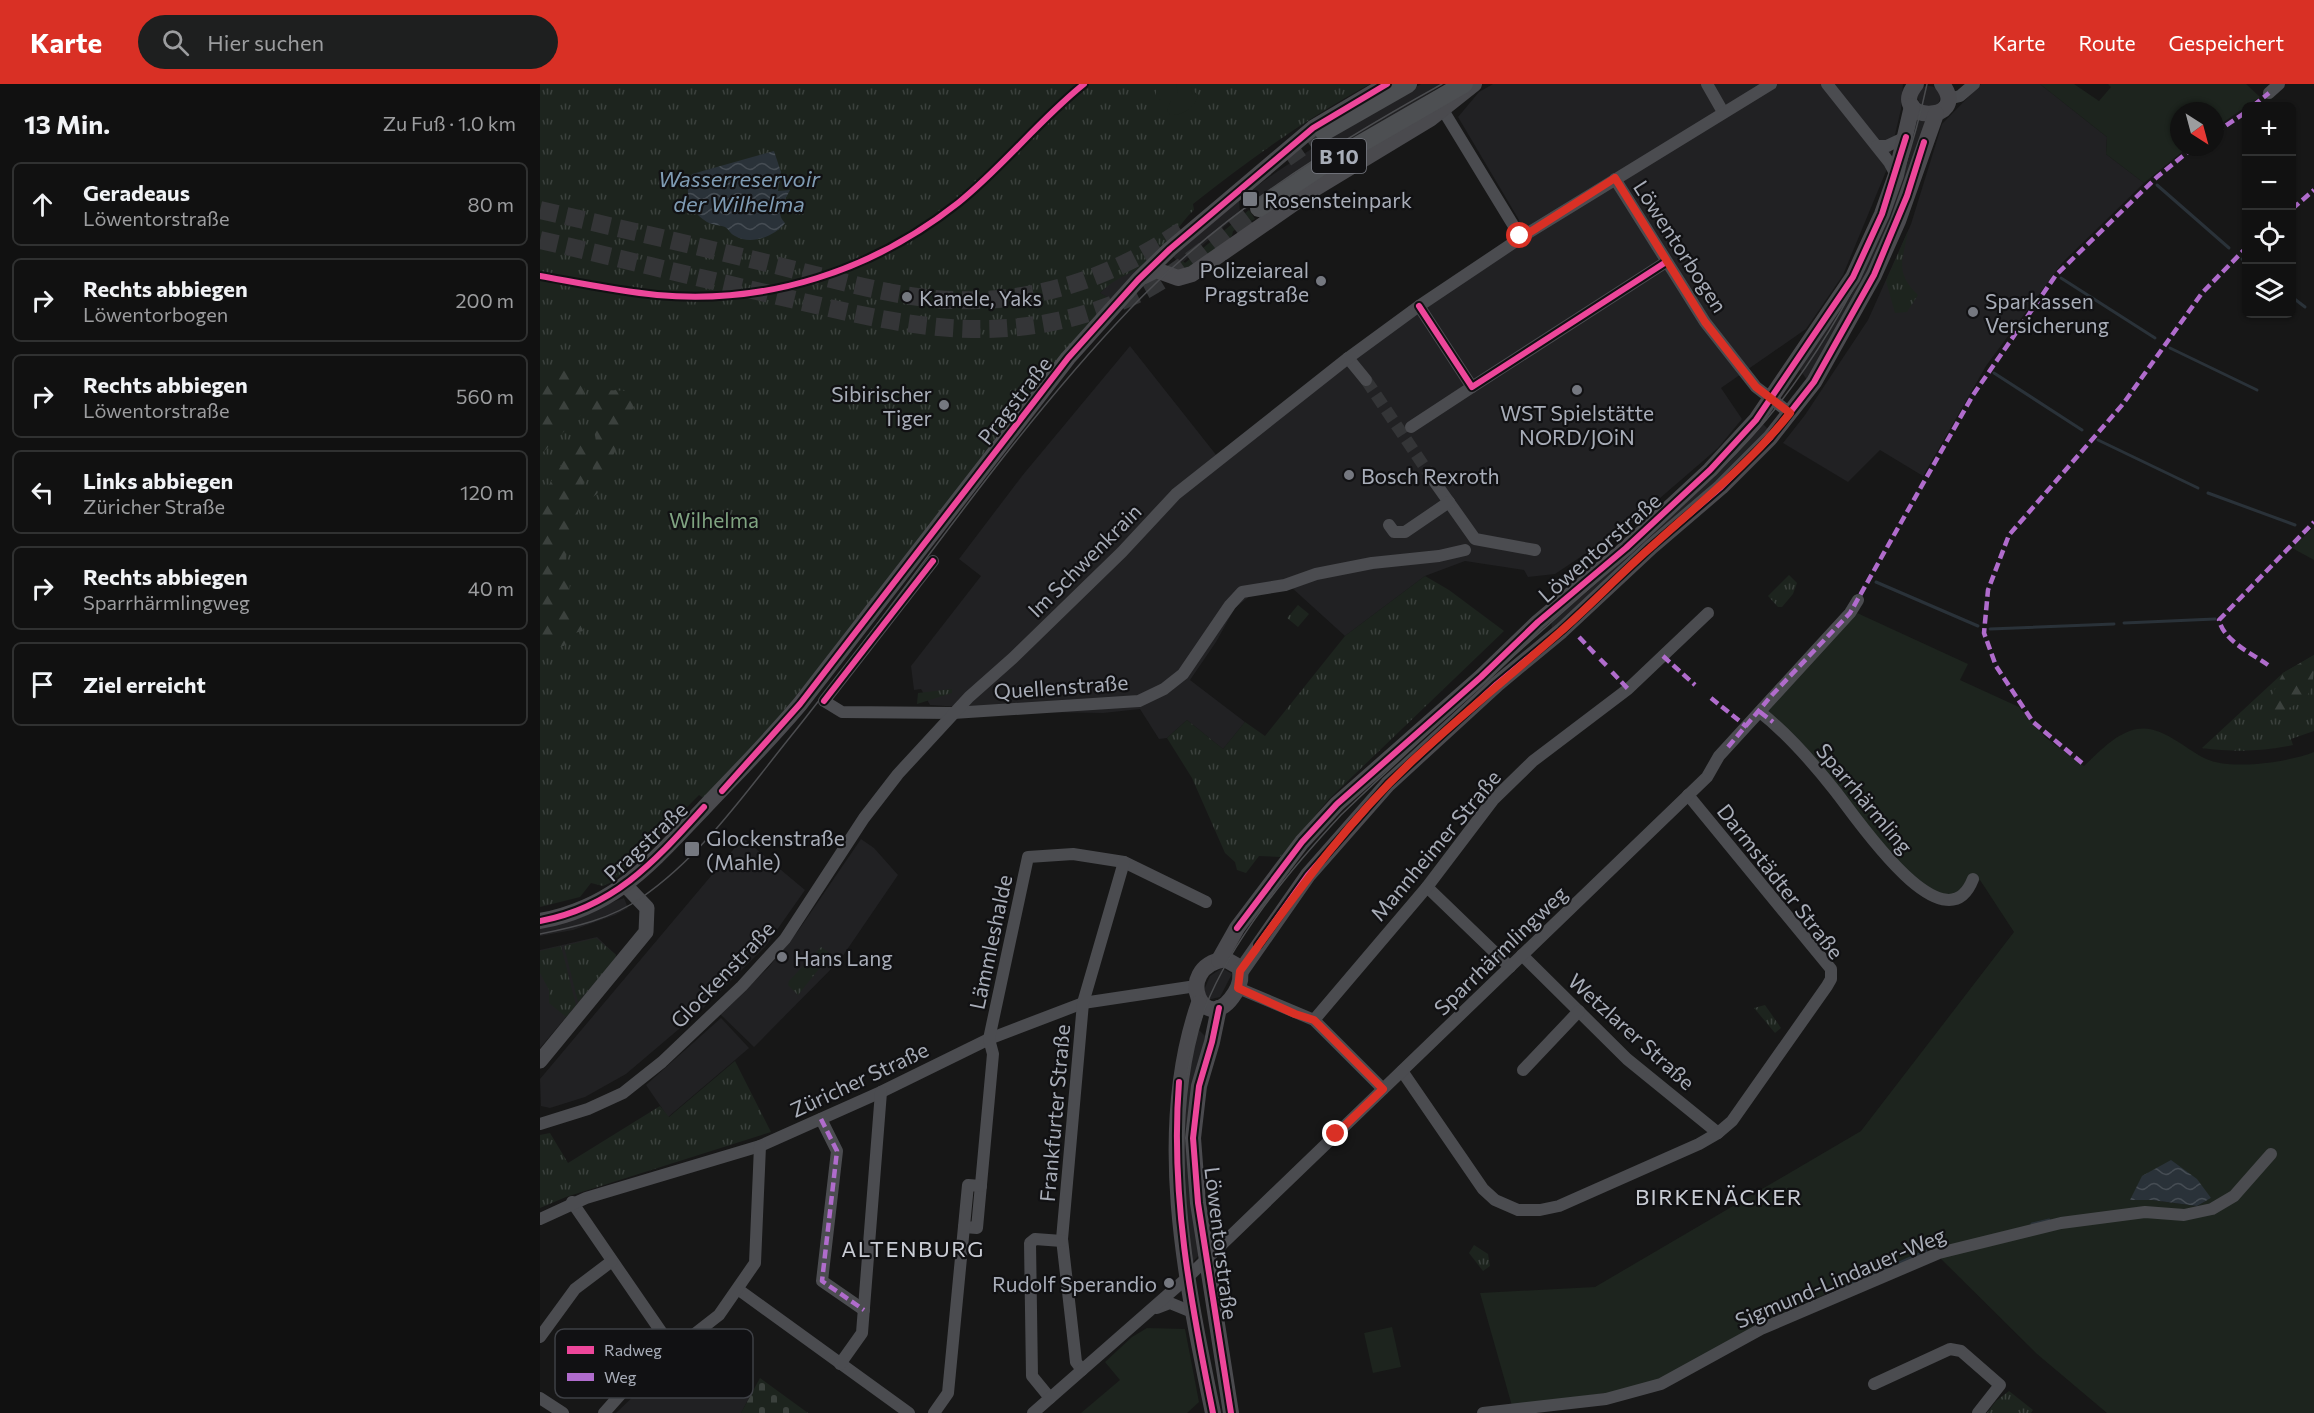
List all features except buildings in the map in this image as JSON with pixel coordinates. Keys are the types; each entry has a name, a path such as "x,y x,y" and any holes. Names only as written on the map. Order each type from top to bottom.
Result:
{"main road":[{"name":"Pragstraße","path":"540,921 589,908 626,886 670,844 770,740 1068,358 1138,280 1170,249 1277,161 1304,135 1328,117 1387,84"},
{"name":"B 10","path":"1324,132 1407,84"},
{"name":"B 10","path":"1259,208 1330,161 1464,84"},
{"path":"1138,280 1156,270 1178,278 1192,274 1306,194 1443,110 1474,84"},
{"name":"Löwentorstraße","path":"1213,1413 1192,1312 1178,1169 1177,1110 1185,1046 1205,968 1219,960 1237,928 1289,859 1337,804 1710,470 1738,442 1853,277 1896,175 1912,106 1910,93 1916,84"},
{"name":"Löwentorstraße","path":"1231,1413 1198,1203 1194,1116 1219,1008 1232,998 1239,979 1308,875 1388,784 1497,684 1561,632 1651,546 1721,488 1770,438 1790,413 1814,382 1874,275 1901,213 1936,114 1946,105 1945,89"},
{"path":"1912,106 1925,115 1936,114"},
{"path":"1219,960 1230,960 1239,979"},
{"path":"1197,994 1205,1008 1219,1008"}],"street":[{"path":"1707,84 1724,112"},
{"name":"Löwentorbogen","path":"1771,84 1615,178 1705,322 1751,382 1790,413"},
{"path":"1827,84 1877,146 1896,175"},
{"path":"1945,89 1960,96 1974,84"},
{"path":"2269,93 2278,84"},
{"path":"1443,110 1521,238"},
{"path":"1877,146 1887,146 1905,137"},
{"path":"1472,387 1419,306 1615,178"},
{"path":"1411,426 1666,262"},
{"name":"Im Schwenkrain","path":"953,713 1122,552 1176,494 1348,358 1419,306"},
{"path":"1348,358 1365,380"},
{"path":"1434,481 1475,539 1535,550"},
{"path":"1389,525 1394,532 1405,532 1449,502"},
{"name":"Quellenstraße","path":"933,561 824,701 843,712 953,713 1139,700 1164,689 1183,674 1230,605 1242,592 1285,585 1316,574 1372,562 1439,556 1465,550"},
{"name":"Sparrhärmlingweg","path":"1033,1413 1188,1277 1707,777 1719,756 1850,613 1858,600"},
{"name":"Mannheimer Straße","path":"1314,1020 1427,887 1493,800 1533,761 1628,689 1708,613"},
{"name":"Sparrhärmling","path":"1760,712 1773,722 1837,792 1892,864 1916,883 1948,901 1958,899 1968,890 1972,879"},
{"name":"Glockenstraße","path":"540,1124 588,1109 623,1093 656,1067 742,987 791,931 864,818 898,774 953,713"},
{"name":"Darmstädter Straße","path":"1402,1071 1483,1189 1495,1200 1518,1210 1540,1210 1572,1201 1718,1133 1746,1102 1801,1026 1831,979 1831,969 1688,795"},
{"name":"Lämmleshalde","path":"934,1413 948,1393 964,1227 977,1228 993,1054 989,1039 1028,857 1072,854 1124,862 1206,902"},
{"name":"Frankfurter Straße","path":"1082,1370 1076,1362 1062,1241 1083,1003 1124,862"},
{"path":"540,1061 646,932 647,908 626,886"},
{"path":"1427,887 1510,967"},
{"name":"Wetzlarer Straße","path":"1522,956 1627,1059 1718,1133"},
{"path":"1239,979 1295,1014 1314,1020 1383,1089"},
{"name":"Züricher Straße","path":"540,1219 572,1202 760,1146 881,1092 989,1039 1083,1003 1197,994"},
{"path":"1523,1070 1579,1011"},
{"path":"840,1364 862,1333 881,1092"},
{"path":"821,1119 837,1151 822,1281 864,1310"},
{"path":"701,1329 719,1316 739,1290 755,1263 760,1146"},
{"name":"Sigmund-Lindauer-Weg","path":"1483,1413 1606,1399 1661,1384 1761,1329 1939,1253 2061,1223 2145,1212 2184,1215 2212,1209 2234,1196 2271,1154"},
{"path":"572,1202 659,1329"},
{"path":"1050,1398 1032,1376 1030,1243 1035,1239 1062,1241"},
{"path":"540,1338 575,1289 612,1261"},
{"path":"739,1290 909,1413"},
{"path":"1150,1311 1170,1303 1192,1312"},
{"path":"1875,1384 1950,1349 1960,1351 2000,1384 1978,1413"},
{"path":"540,1398 563,1413"},
{"path":"603,1413 617,1398"}],"shaded area":[{"path":"1421,84 1444,84 1245,210 1243,196 1325,140"},
{"path":"1493,84 1903,84 1901,109 1887,169 1843,275 1806,329 1721,388 1742,419 1718,448 1630,524 1555,574 1528,577 1524,570 1465,561 1425,576 1345,636 1291,587 1251,595 1235,608 1216,642 1190,680 1245,722 1223,749 1187,720 1167,738 1159,739 1140,709 1103,713 1036,712 930,705 921,689 914,690 911,666 981,576 959,559 1022,476 1130,346 1217,456 1521,233 1519,220 1458,117 1479,92"},
{"path":"1981,84 2040,84 2107,137 2106,154 2144,183 2062,263 1986,366 1923,476 1880,450 1848,482 1783,443 1805,415 1868,320 1911,224 1942,124"},
{"path":"1929,86 1937,89 1940,97 1937,105 1929,108 1921,105 1918,97 1921,89"},
{"path":"1915,115 1928,120 1881,255 1807,380 1799,368 1834,319"},
{"path":"1239,200 1240,213 1176,268 1172,264 1176,260 1173,256"},
{"path":"1148,263 1112,300 1100,293 1115,278"},
{"path":"1761,422 1768,429 1749,451 1552,631 1551,619"},
{"path":"743,838 805,890 765,947 699,1012 626,1074 585,1097 550,1108 541,1106 540,1079"},
{"path":"861,839 874,848 898,875 840,960 754,1047 720,1014 768,968 798,931"},
{"path":"624,898 628,908 615,915 573,930 540,936 540,927"},
{"path":"597,937 616,955 615,959 540,1048 540,950"},
{"path":"1222,968 1232,974 1220,997 1207,1000 1204,990 1210,976"},
{"path":"721,1018 749,1048 668,1117 646,1085"},
{"path":"1196,1027 1205,1036 1199,1069 1199,1255 1190,1265 1179,1128"},
{"path":"632,1398 749,1398 741,1413 616,1413"}],"green space":[{"name":"Wilhelma","path":"540,84 1370,84 1301,125 1193,204 1194,210 1155,257 1100,293 1111,299 765,735 705,799 699,795 614,881 603,886 591,883 580,897 540,907"},
{"path":"1156,84 1176,84 1178,93 1185,87 1191,87 1198,96 1187,110 1170,115 1167,110 1171,101 1162,101 1156,96"},
{"path":"2040,84 2074,84 2099,101 2111,87 2108,84 2246,84 2260,97 2253,102 2242,102 2242,109 2224,122 2224,102 2170,102 2170,156 2177,156 2144,183 2106,154 2107,137"},
{"path":"1249,210 1255,219 1233,231 1232,236 1183,274 1173,270 1183,261 1185,263"},
{"path":"1908,231 1902,265 1903,272 1910,287 1918,295 1907,312 1895,313 1886,281"},
{"path":"540,366 561,367 582,379 586,398 583,413 540,455"},
{"path":"603,390 634,391 639,394 597,494 588,500 586,498 596,448 592,408 593,401"},
{"path":"585,425 590,432 591,450 576,523 565,558 570,581 569,597 583,631 570,634 564,646 540,646 540,500"},
{"path":"2314,527 2314,560 2292,548"},
{"path":"1789,575 1797,583 1793,594 1782,607 1778,607 1768,596"},
{"path":"1425,576 1449,590 1504,631 1329,799 1280,857 1259,856 1246,873 1237,870 1235,862 1225,853 1192,778 1167,738 1187,720 1223,749 1245,722 1265,736 1345,636"},
{"path":"1298,605 1309,614 1298,627 1287,618"},
{"path":"1855,612 1968,664 1960,680 2019,707 2046,738 2084,766 2122,734 2137,729 2156,730 2201,756 2220,763 2262,764 2314,752 2314,1413 2107,1413 2037,1354 1930,1248 1758,1324 1675,1372 1635,1389 1512,1406 1480,1293 1595,1287 1861,1131 2014,932 1980,880 1951,897 1940,896 1892,861 1802,747 1766,709","holes":["2211,1198 2197,1206 2152,1200 2131,1200"]},
{"path":"2314,655 2314,731 2291,739 2293,745 2270,749 2248,751 2202,748 2283,673"},
{"path":"2314,655 2312,683 2306,697 2267,719 2270,699 2283,673"},
{"path":"952,689 952,693 917,704 918,693"},
{"path":"596,938 616,955 615,959 578,1002 564,946"},
{"path":"561,946 576,1005 566,1017 549,1003 549,990 540,973 540,951"},
{"path":"821,947 831,954 798,995 788,985 789,981"},
{"path":"1765,1005 1781,1028 1775,1033 1754,1008"},
{"path":"735,1061 771,1132 566,1197 540,1208 540,1135 550,1133 568,1163 660,1106 669,1117"},
{"path":"1474,1245 1488,1254 1490,1266 1483,1271 1469,1253"},
{"path":"1392,1327 1401,1367 1373,1373 1364,1333"},
{"path":"1147,1328 1185,1329 1199,1402 1187,1413 1081,1413 1120,1380 1105,1362 1132,1337"},
{"path":"760,1378 808,1413 741,1413 749,1398 753,1398 753,1391"},
{"path":"2009,1391 2033,1410 2031,1413 1987,1413 1996,1401"}],"water":[{"name":"Wasserreservoir der Wilhelma","path":"774,151 781,172 778,191 790,190 780,211 785,223 781,228 755,240 741,239 725,227 707,222 692,207 688,188 692,174"},
{"path":"2171,1160 2197,1179 2211,1198 2197,1206 2152,1200 2130,1200 2142,1176"}],"waterway":[{"path":"2157,185 2229,248"},
{"path":"2061,278 2155,338"},
{"path":"2296,300 2305,307"},
{"path":"2170,348 2257,390"},
{"path":"1994,373 2082,430"},
{"path":"2098,440 2198,488"},
{"path":"2208,493 2295,525"},
{"path":"1876,582 1978,626"},
{"path":"2124,623 2215,619"},
{"path":"1990,629 2114,624"},
{"path":"2032,1224 2049,1220"},
{"path":"1840,1289 1926,1251"}],"tunnel":[{"path":"1286,158 1324,132"},
{"path":"540,240 857,314 947,328 992,329 1038,325 1085,314 1133,296 1182,267 1259,208"},
{"path":"540,210 869,288 926,298 961,300 1030,295 1063,287 1127,262 1187,227"},
{"path":"1366,380 1434,481"}],"tram line":[{"path":"540,934 592,921 617,912 641,898 663,882 722,823 833,683 1040,411 1084,359 1165,274 1201,242 1277,184 1442,84"},
{"path":"1218,1413 1191,1262 1182,1157 1184,1105 1191,1056 1205,1008 1217,982 1264,906 1302,858 1341,815 1705,483 1744,445 1779,404 1829,330 1871,252 1904,170 1927,84"}],"marked path":[{"path":"2258,102 2269,93"},
{"path":"2224,127 2242,115"},
{"path":"1728,747 1772,695 1850,613 1973,395 2056,275 2157,177 2183,156"},
{"path":"2296,206 2314,190"},
{"path":"2082,763 2033,722 1996,666 1984,633 1988,590 2009,535 2123,404 2202,293 2242,252"},
{"path":"2268,665 2232,640 2219,620 2314,522"},
{"path":"1579,637 1596,655"},
{"path":"1663,656 1695,685"},
{"path":"1600,659 1609,668"},
{"path":"1612,672 1628,689"},
{"path":"1711,698 1747,727"},
{"path":"1760,712 1773,722"},
{"path":"821,1119 837,1151 822,1281 864,1310"}],"cycle path":[{"path":"540,276 657,295 698,297 778,288 854,265 925,227 958,203 1084,84"},
{"path":"722,791 800,704 1068,358 1138,280 1170,249 1313,128 1387,84"},
{"path":"1237,928 1302,842 1337,804 1481,677 1538,622 1626,548 1710,470 1756,420 1853,277 1882,214 1906,137"},
{"path":"1258,945 1308,875 1388,784 1497,684 1561,631 1651,547 1721,487 1770,438 1814,382 1874,275 1907,196 1924,142"},
{"path":"1419,306 1472,387 1666,262"},
{"path":"824,701 933,561"},
{"path":"540,921 567,914 612,893 650,863 704,807"},
{"path":"1219,1008 1199,1086 1193,1138 1198,1203 1231,1413"},
{"path":"1179,1082 1177,1166 1184,1249 1213,1413"}],"place":[{"name":"Rosensteinpark","path":"1250,199"},
{"name":"Polizeiareal Pragstraße","path":"1321,281"},
{"name":"Kamele, Yaks","path":"907,297"},
{"name":"Sparkassen Versicherung","path":"1973,312"},
{"name":"WST Spielstätte NORD/JOiN","path":"1577,390"},
{"name":"Sibirischer Tiger","path":"944,405"},
{"name":"Bosch Rexroth","path":"1349,475"},
{"name":"Glockenstraße (Mahle)","path":"692,849"},
{"name":"Hans Lang","path":"782,957"},
{"name":"Rudolf Sperandio","path":"1169,1283"}],"district":[{"name":"BIRKENÄCKER","path":"1719,1196"},
{"name":"ALTENBURG","path":"913,1248"}],"route":[{"path":"1336,1134 1383,1089 1314,1020 1295,1014 1238,988 1240,971 1308,875 1388,784 1497,684 1561,632 1651,546 1721,488 1770,438 1790,413 1751,382 1705,322 1615,178 1521,238 1520,236"}]}
